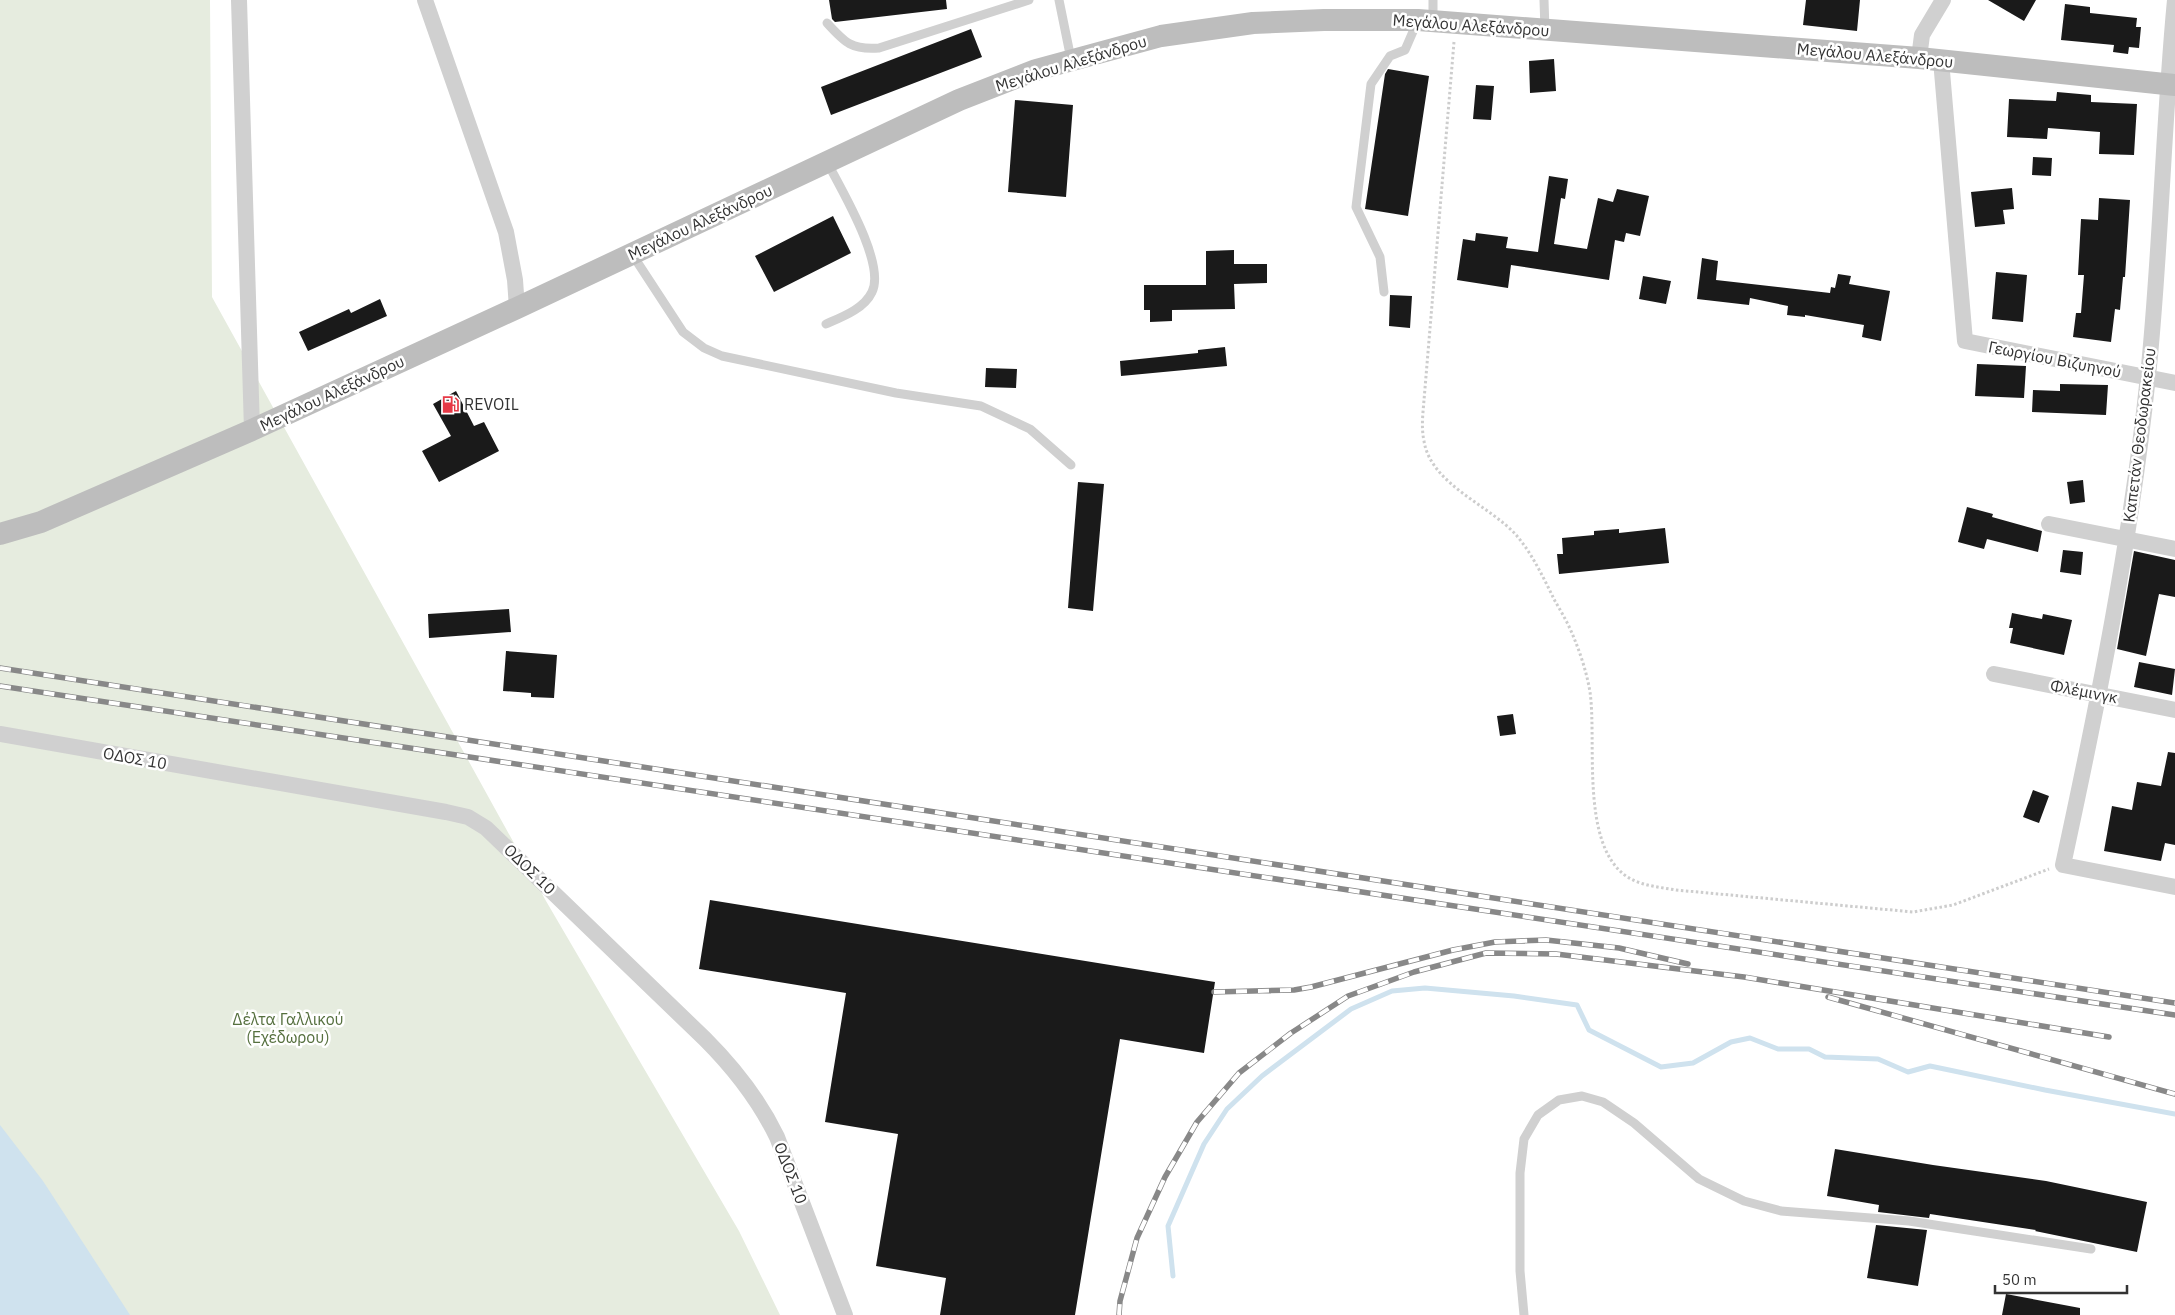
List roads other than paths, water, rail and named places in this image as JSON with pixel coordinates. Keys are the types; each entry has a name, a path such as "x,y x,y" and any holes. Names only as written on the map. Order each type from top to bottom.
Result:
{"street":[{"path":"239,0 252,430"},
{"path":"425,0 506,232 515,280 517,308"},
{"path":"1930,59 1922,35 1943,0"},
{"name":"Καπετάν Θεοδωρακείου","path":"2175,0 2168,215 2148,377 2126,538 2100,694 2063,864 2175,886"},
{"name":"Μεγάλου Αλεξάνδρου","path":"0,534 41,522 252,430 517,308 958,100 1036,70 1161,36 1253,23 1428,14 1456,24 1930,59 2171,84"},
{"name":"Γεωργίου Βιζυηνού","path":"1930,59 1965,342 2175,383"},
{"path":"2049,524 2175,549"},
{"name":"Φλέμινγκ","path":"1994,674 2175,710"},
{"name":"ΟΔΟΣ 10","path":"0,734 446,812 468,817 486,828 726,1060 764,1110 777,1137 845,1315"}],"lane":[{"path":"828,23 838,35 853,47 865,49 879,48 1029,0"},
{"path":"1059,0 1071,60"},
{"path":"1544,0 1545,30"},
{"path":"1384,292 1380,257 1356,207 1371,84 1390,56 1405,50 1428,14"},
{"path":"826,324 848,314 867,301 873,291 875,272 871,251 827,162"},
{"path":"632,254 683,332 704,348 722,356 848,384 982,406 1030,429 1071,465"},
{"path":"1524,1315 1520,1271 1520,1173 1524,1139 1538,1116 1559,1100 1582,1096 1603,1102 1634,1123 1699,1179 1744,1201 1781,1211 1909,1221 2092,1250"}],"water":[{"path":"0,1125 43,1181 130,1315 0,1315"}],"waterway":[{"path":"1173,1276 1168,1226 1204,1144 1227,1109 1262,1076 1351,1009 1392,991 1425,988 1514,996 1577,1005 1589,1030 1661,1067 1693,1063 1731,1042 1750,1038 1778,1049 1809,1049 1825,1057 1878,1059 1908,1072 1930,1066 2175,1114"}],"railway":[{"path":"0,668 2175,1003"},
{"path":"0,686 2175,1015"},
{"path":"1214,992 1294,990 1311,987 1453,950 1495,942 1546,940 1619,948 1688,964"},
{"path":"1119,1315 1120,1301 1137,1238 1165,1177 1197,1122 1239,1073 1291,1033 1348,996 1414,972 1486,953 1556,954 1744,977 2109,1037"},
{"path":"1828,997 2175,1094"}],"place":[{"name":"REVOIL","path":"450,404"}],"park label":[{"name":"Δέλτα Γαλλικού (Εχέδωρου)","path":"288,1028"}]}
